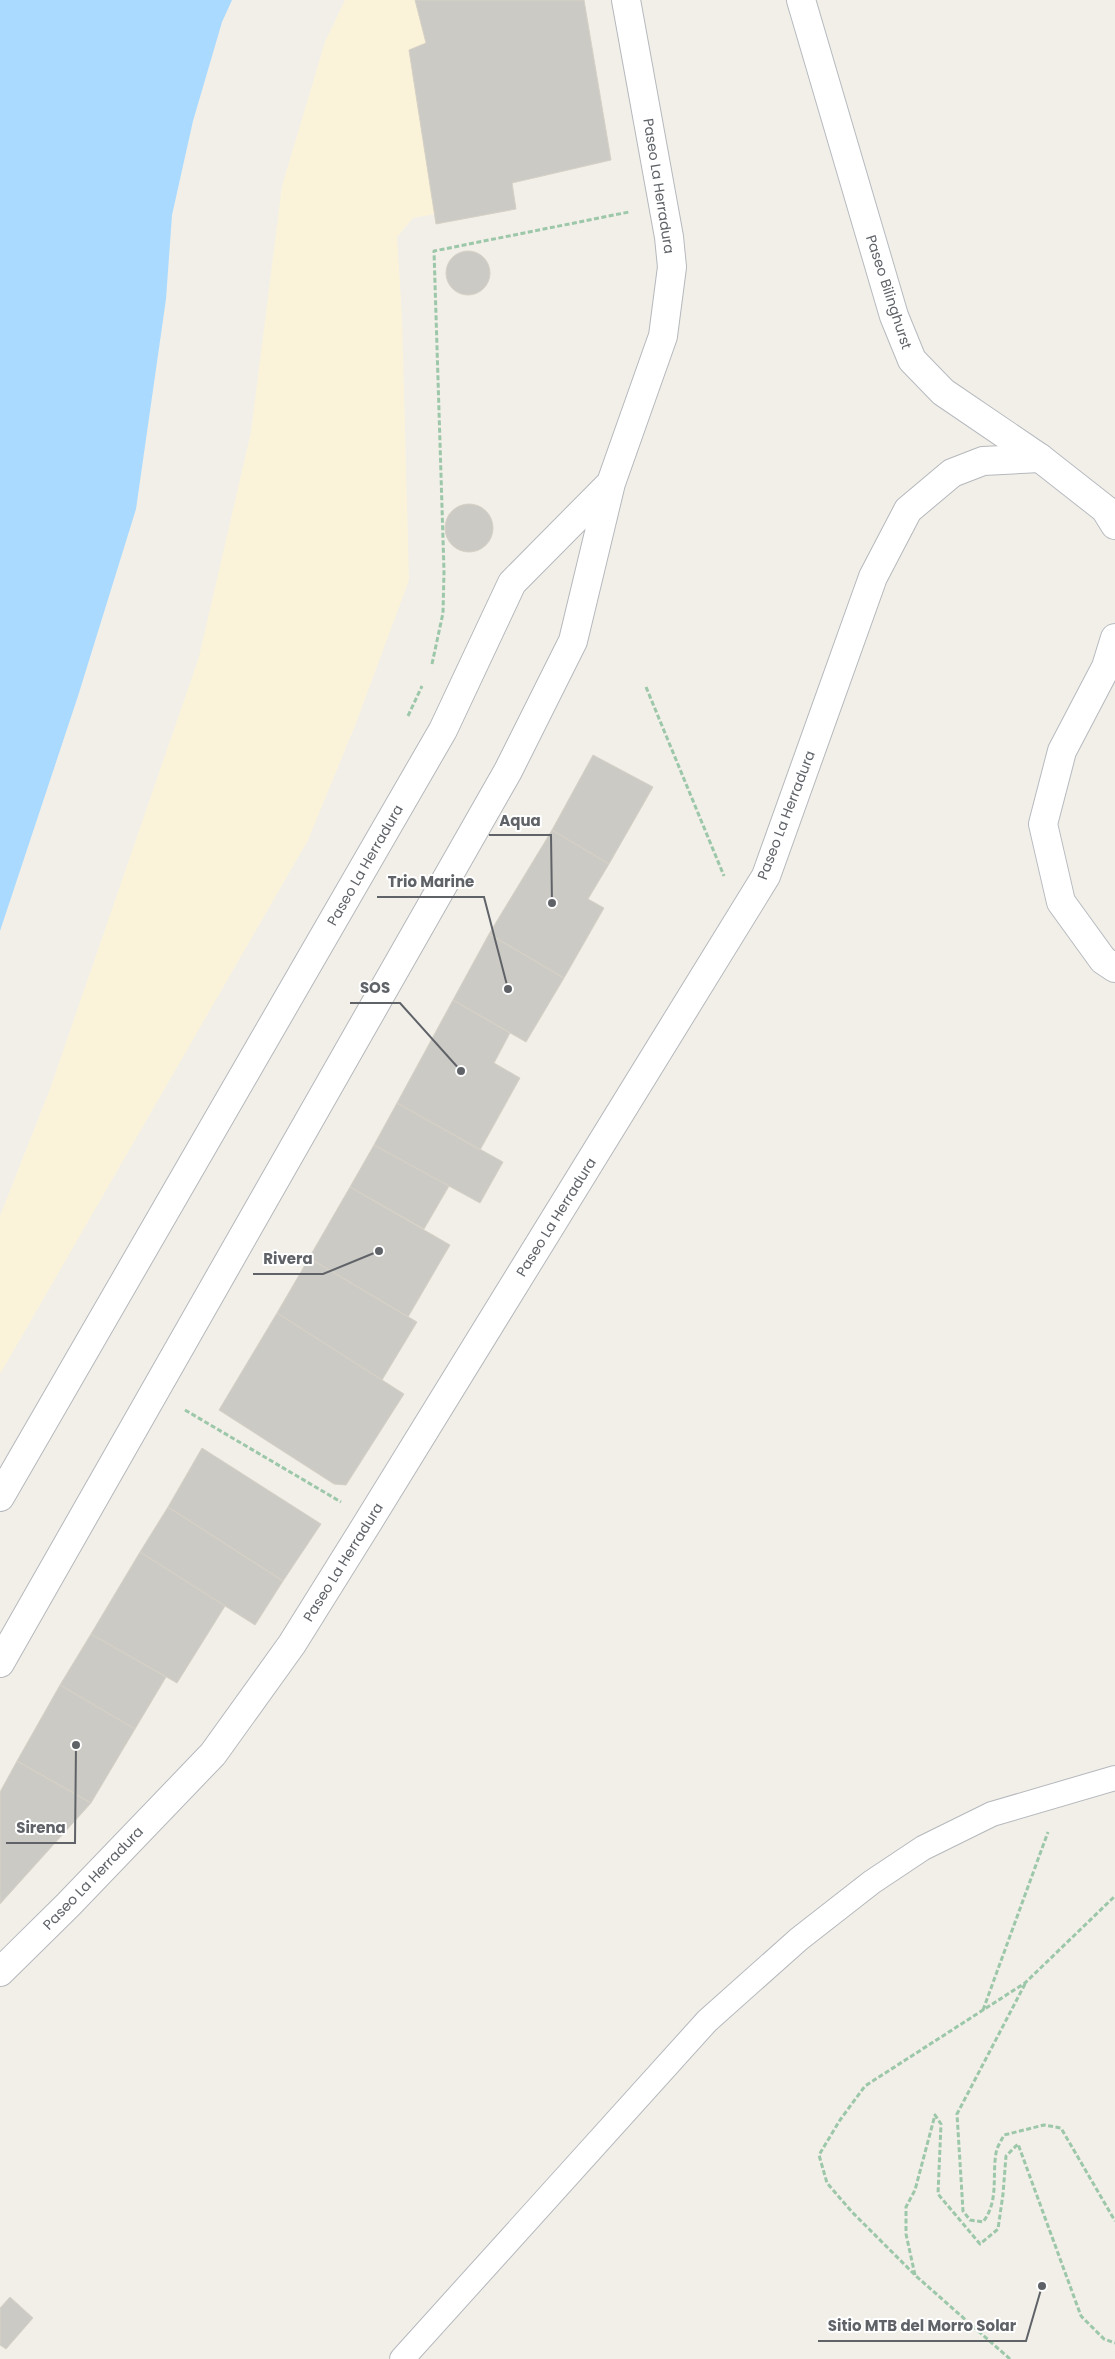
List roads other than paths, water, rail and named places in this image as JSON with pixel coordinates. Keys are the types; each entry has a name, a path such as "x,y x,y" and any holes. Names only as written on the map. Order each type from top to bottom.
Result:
{"street":[{"name":"Paseo La Herradura","path":"0,1663 508,771 573,641 611,483 663,336 672,267 669,237 626,0"},
{"name":"Paseo Bilinghurst","path":"801,0 894,316 912,360 942,392 1040,458 1106,509 1115,525"},
{"name":"Paseo La Herradura","path":"0,1972 68,1905 213,1754 292,1644 370,1519 766,876 873,577 908,510 952,473 983,461 1040,458"},
{"name":"Paseo La Herradura","path":"0,1497 443,730 512,583 611,483"},
{"path":"1115,638 1106,668 1062,750 1043,824 1061,902 1103,960 1115,968"}],"lane":[{"path":"402,2359 707,2021 799,1939 872,1882 923,1848 992,1814 1115,1778"}],"water":[{"path":"0,0 232,0 222,22 193,121 172,215 166,299 136,509 78,696 0,931"}],"place":[{"name":"Aqua","path":"552,903"},
{"name":"Trio Marine","path":"508,989"},
{"name":"SOS","path":"461,1071"},
{"name":"Rivera","path":"379,1251"},
{"name":"Sirena","path":"76,1745"},
{"name":"Sitio MTB del Morro Solar","path":"1042,2286"}]}
